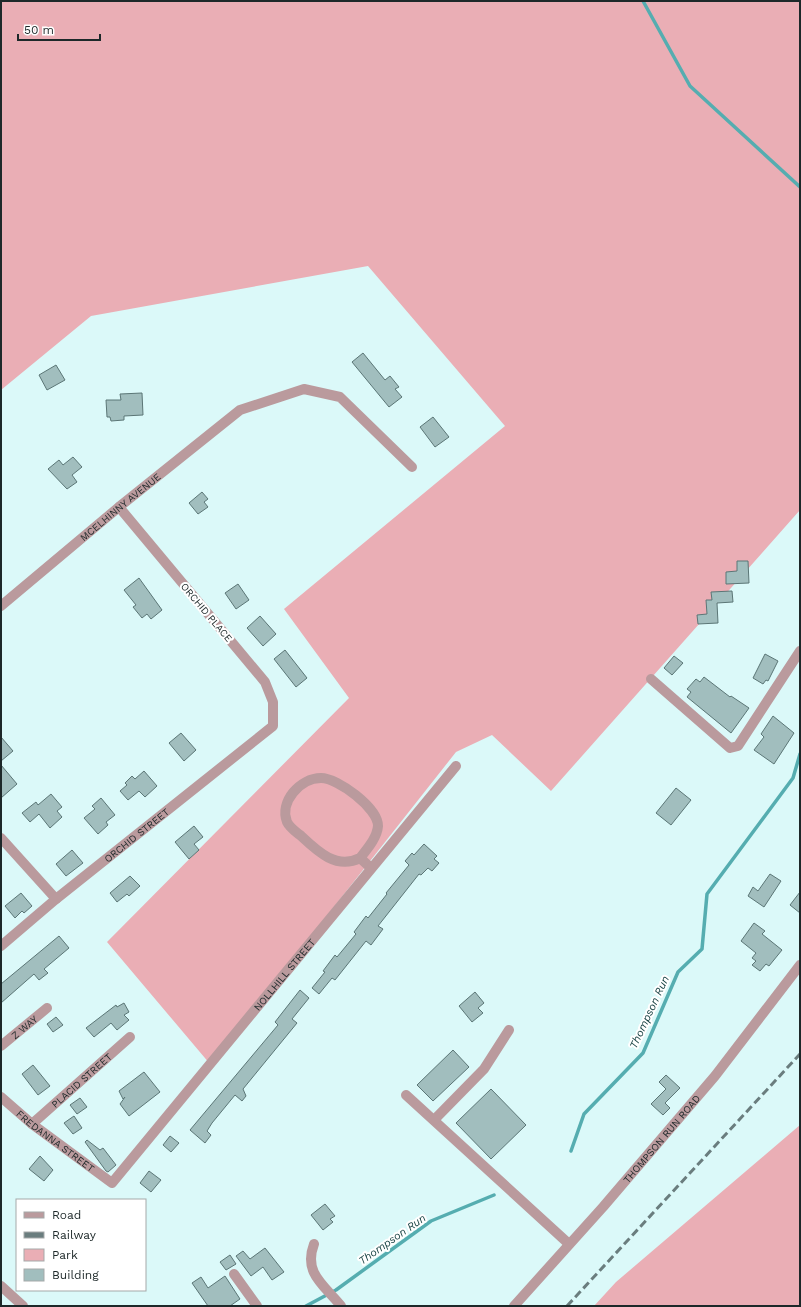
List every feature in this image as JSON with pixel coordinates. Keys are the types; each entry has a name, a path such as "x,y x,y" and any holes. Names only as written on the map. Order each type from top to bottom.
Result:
{"street":[{"name":"MCELHINNY AVENUE","path":"1,606 119,507 240,410 304,389 340,397 412,467"},
{"name":"ORCHID PLACE","path":"119,507 265,682 273,702 273,726"},
{"path":"651,679 730,748 738,746 800,651"},
{"name":"ORCHID STREET","path":"1,946 56,899 273,726"},
{"name":"NOLLHILL STREET","path":"112,1183 456,766"},
{"path":"318,778 334,780 344,786 370,809 376,819 377,832 360,858 348,862 331,860 315,849 290,827 285,815 285,808 290,797 298,787 306,782 318,778"},
{"path":"3,844 56,899"},
{"path":"360,858 371,868"},
{"name":"THOMPSON RUN ROAD","path":"514,1306 715,1076 800,964"},
{"name":"Z WAY","path":"1,1046 47,1008"},
{"path":"434,1120 484,1069 508,1030"},
{"name":"PLACID STREET","path":"32,1124 130,1037"},
{"path":"406,1095 569,1244"},
{"name":"FREDANNA STREET","path":"1,1097 32,1124 112,1183"},
{"path":"314,1244 309,1261 315,1276 338,1302"},
{"path":"234,1274 257,1306"},
{"path":"1,1286 23,1306"}],"green space":[{"path":"1,1 800,1 800,510 551,791 492,735 456,752 210,1064 107,942 349,698 284,609 505,426 368,266 91,316 1,390"},
{"path":"800,1125 800,1306 594,1306 616,1282"}],"building":[{"path":"363,353 385,380 390,376 399,387 395,389 402,397 389,407 352,362"},
{"path":"56,365 65,380 47,390 39,375"},
{"path":"142,393 143,415 124,416 124,420 111,421 110,417 107,417 106,400 121,400 120,394"},
{"path":"433,417 449,437 435,447 420,427"},
{"path":"73,457 82,467 72,475 77,482 67,489 48,469 59,460 63,465"},
{"path":"202,492 208,499 204,502 208,507 198,514 189,503"},
{"path":"737,561 748,561 749,583 726,584 726,572 737,571"},
{"path":"139,578 162,610 151,619 147,614 142,618 133,607 136,605 124,590"},
{"path":"238,584 249,600 236,609 225,593"},
{"path":"732,591 733,602 717,603 718,623 698,624 697,615 707,614 706,600 712,600 711,592"},
{"path":"260,616 276,634 263,646 247,628"},
{"path":"285,650 307,678 296,687 274,659"},
{"path":"765,654 778,661 768,681 766,680 763,684 753,678"},
{"path":"674,656 683,663 672,675 664,668"},
{"path":"704,677 730,697 731,696 749,708 731,733 687,697 691,692 687,689 696,679 700,682"},
{"path":"773,716 794,733 774,764 754,750 764,737 761,734"},
{"path":"181,733 196,750 184,761 169,743"},
{"path":"1,737 13,751 1,761"},
{"path":"1,765 17,784 1,798"},
{"path":"144,771 157,786 145,797 139,791 128,800 120,791 127,785 125,783 132,776 135,779"},
{"path":"676,788 691,800 671,825 656,813"},
{"path":"51,794 62,807 57,811 62,817 50,828 39,814 30,822 22,813 36,802 38,805"},
{"path":"101,798 115,815 106,822 108,825 98,834 84,818 95,809 92,806"},
{"path":"194,826 203,837 194,844 199,850 189,859 175,842"},
{"path":"424,844 437,856 434,859 439,863 432,871 428,868 421,875 419,874 378,926 383,929 371,945 366,941 335,980 332,978 319,994 312,988 325,972 323,971 335,955 337,957 356,934 354,932 366,916 368,918 409,865 405,861 412,853 414,855"},
{"path":"72,850 83,863 66,876 56,864"},
{"path":"770,874 781,881 764,907 748,896 753,887 758,891"},
{"path":"130,876 140,886 129,896 127,894 117,902 110,893"},
{"path":"800,892 800,913 790,905"},
{"path":"21,893 32,906 24,913 22,911 15,918 5,906"},
{"path":"754,923 765,931 762,934 782,950 769,966 766,964 760,971 752,965 756,961 752,958 756,953 741,941"},
{"path":"59,936 69,948 44,969 48,973 39,980 34,974 1,1003 1,984"},
{"path":"300,990 309,998 292,1019 297,1023 243,1089 246,1096 242,1101 235,1095 212,1123 207,1131 211,1135 205,1143 190,1130 278,1025 275,1022"},
{"path":"475,992 484,1003 478,1008 483,1013 472,1022 459,1006"},
{"path":"124,1003 129,1012 124,1015 129,1020 117,1030 111,1023 94,1037 86,1028 116,1005 117,1007"},
{"path":"56,1017 63,1025 53,1032 47,1024"},
{"path":"453,1050 469,1067 433,1101 417,1085"},
{"path":"33,1065 50,1086 38,1095 22,1074"},
{"path":"144,1072 160,1092 129,1116 120,1104 125,1097 123,1099 119,1091"},
{"path":"666,1075 680,1088 665,1103 670,1108 663,1115 651,1104 666,1089 659,1082"},
{"path":"491,1089 526,1125 491,1159 456,1123"},
{"path":"80,1098 87,1107 77,1114 70,1105"},
{"path":"74,1116 82,1128 73,1134 64,1123"},
{"path":"170,1136 179,1143 171,1152 163,1145"},
{"path":"87,1140 100,1150 103,1148 116,1165 108,1172 106,1171 85,1142"},
{"path":"40,1156 53,1170 44,1181 29,1169"},
{"path":"149,1171 161,1180 151,1192 140,1183"},
{"path":"325,1204 335,1216 330,1219 333,1222 323,1230 311,1215"},
{"path":"265,1248 284,1272 272,1280 263,1267 251,1276 236,1256 243,1251 250,1259"},
{"path":"230,1255 236,1264 226,1270 220,1262"},
{"path":"225,1276 240,1299 230,1306 208,1306 192,1283 201,1277 208,1288"}],"waterway":[{"path":"643,1 690,86 800,187"},
{"name":"Thompson Run","path":"571,1151 584,1114 643,1053 678,972 702,949 707,894 793,778 800,754"},
{"name":"Thompson Run","path":"306,1306 336,1290 431,1221 494,1195"}],"railway":[{"path":"567,1306 800,1054"}]}
